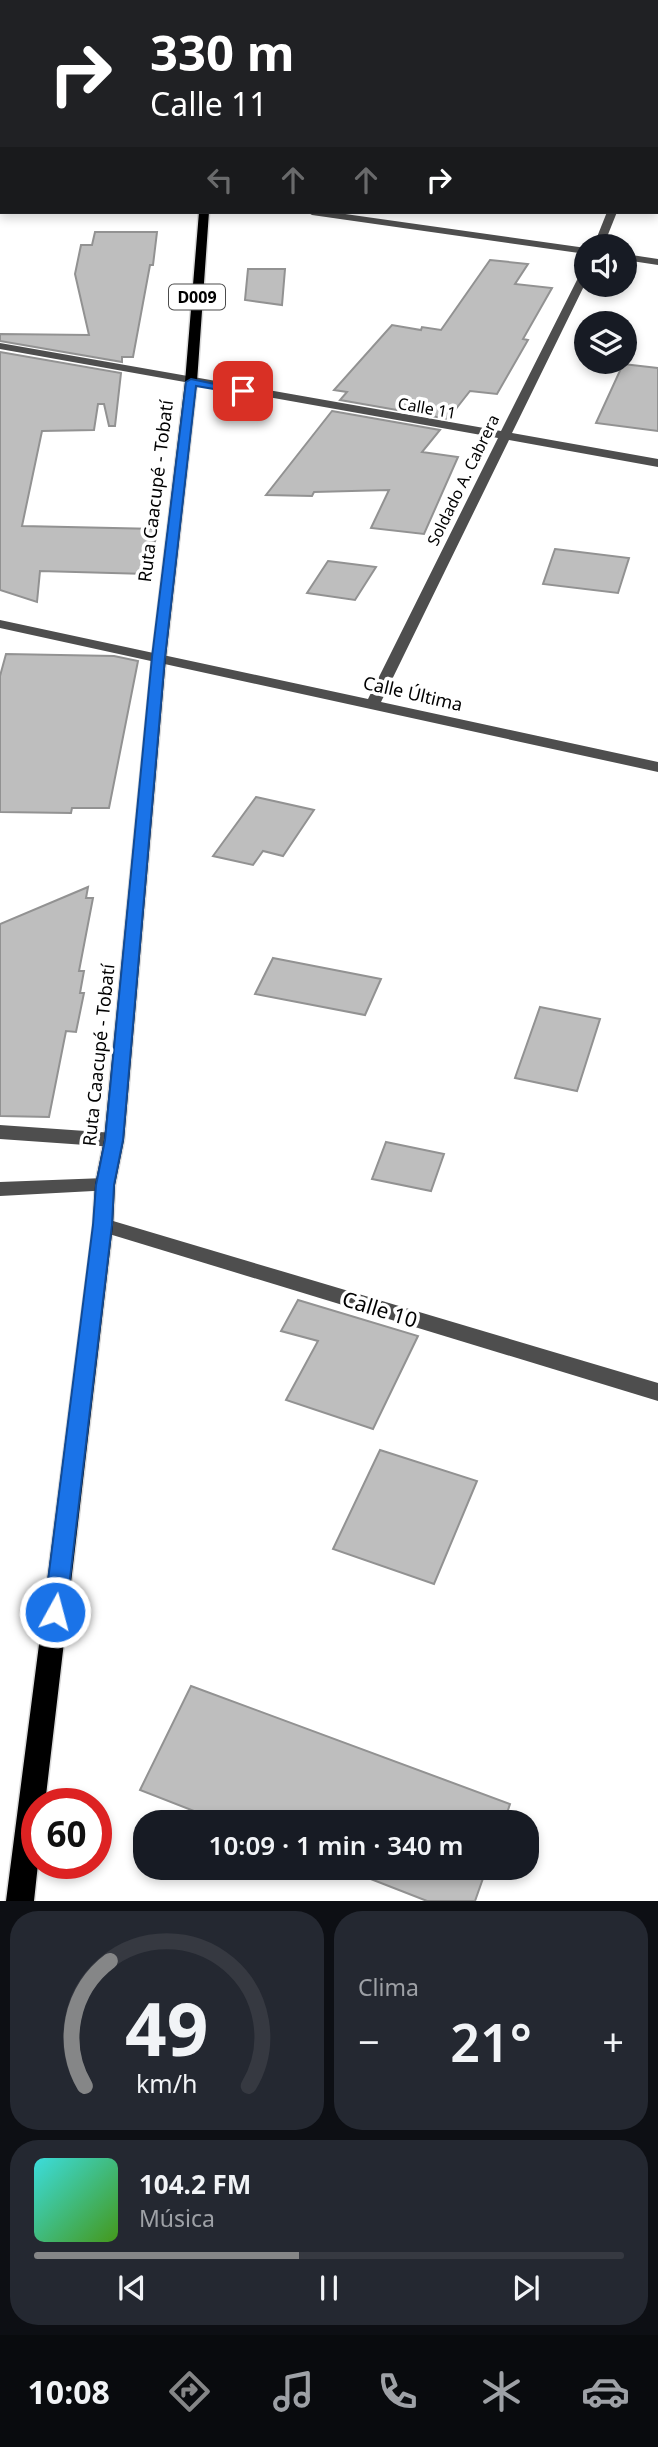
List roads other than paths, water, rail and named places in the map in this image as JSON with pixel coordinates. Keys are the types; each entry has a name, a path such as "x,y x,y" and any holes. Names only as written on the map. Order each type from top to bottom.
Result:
{"main road":[{"name":"Ruta Caacupé - Tobatí","path":"20,1901 103,1225 105,1185 114,1140 159,657 191,382 204,214"}],"street":[{"path":"326,214 574,249"},
{"path":"603,234 611,214"},
{"path":"637,259 658,262"},
{"name":"Soldado A. Cabrera","path":"373,704 574,296"},
{"name":"Calle 11","path":"0,346 658,463"},
{"path":"0,624 54,634"},
{"path":"0,635 54,634"},
{"name":"Calle Última","path":"54,634 658,767"},
{"path":"0,1132 114,1140"},
{"path":"0,1189 105,1185"},
{"name":"Calle 10","path":"103,1225 658,1392"}]}
